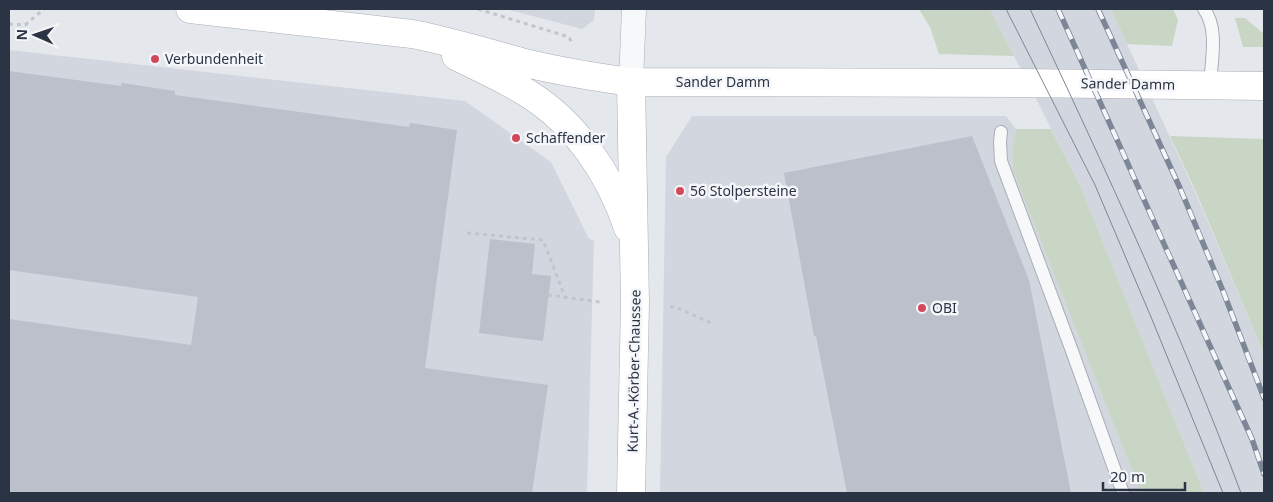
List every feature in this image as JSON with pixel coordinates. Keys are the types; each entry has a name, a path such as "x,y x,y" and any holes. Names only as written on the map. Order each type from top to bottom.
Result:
{"main road":[{"name":"Sander Damm","path":"205,10 412,34 443,40 520,62 574,74 632,82 1264,86"},
{"name":"Kurt-A.-Körber-Chaussee","path":"412,34 503,79 555,113 579,139 604,173 620,205 635,249"},
{"name":"Kurt-A.-Körber-Chaussee","path":"631,493 635,344 632,82"}],"street":[{"name":"Kurt-A.-Körber-Chaussee","path":"632,82 634,9"}],"lane":[{"path":"1204,9 1211,22 1210,86"},
{"path":"1001,132 1002,160 1123,493"}],"path":[{"path":"9,24 24,26 44,9"},
{"path":"478,9 569,37"},
{"path":"467,233 543,240 565,297"},
{"path":"548,295 600,302"},
{"path":"670,307 676,307 713,324"}],"shaded area":[{"path":"506,9 595,9 594,20 582,29"},
{"path":"990,9 1111,9 1195,192 1264,354 1264,493 1204,493 1080,185"},
{"path":"9,50 465,101 551,162 589,239 594,240 587,493 9,493"},
{"path":"692,116 1006,116 1016,129 1012,149 1013,171 1141,493 660,493 666,157"}],"green space":[{"path":"919,9 990,9 1014,56 939,54 930,27"},
{"path":"1111,9 1173,9 1178,20 1172,46 1127,44"},
{"path":"1235,18 1245,18 1264,34 1264,47 1243,47"},
{"path":"1016,129 1051,129 1080,185 1204,493 1141,493 1013,171 1012,149"},
{"path":"1170,136 1264,139 1264,354 1196,192"}],"building":[{"path":"9,71 121,86 122,83 175,91 175,95 409,127 410,123 457,130 425,368 548,385 532,493 9,493 9,319 191,345 198,297 9,270"},
{"name":"OBI","path":"972,136 1029,280 1071,493 847,493 816,336 814,336 784,173"},
{"path":"490,239 535,244 532,274 551,276 543,341 479,333"}],"tram line":[{"path":"1006,9 1095,185 1223,493"},
{"path":"1030,9 1167,309 1241,493"}],"railway":[{"path":"1058,9 1252,439 1264,474"},
{"path":"1098,9 1180,188 1223,291 1264,398"}],"place":[{"name":"Verbundenheit","path":"155,59"},
{"name":"Schaffender","path":"516,138"},
{"name":"56 Stolpersteine","path":"680,191"},
{"name":"OBI","path":"922,308"}]}
